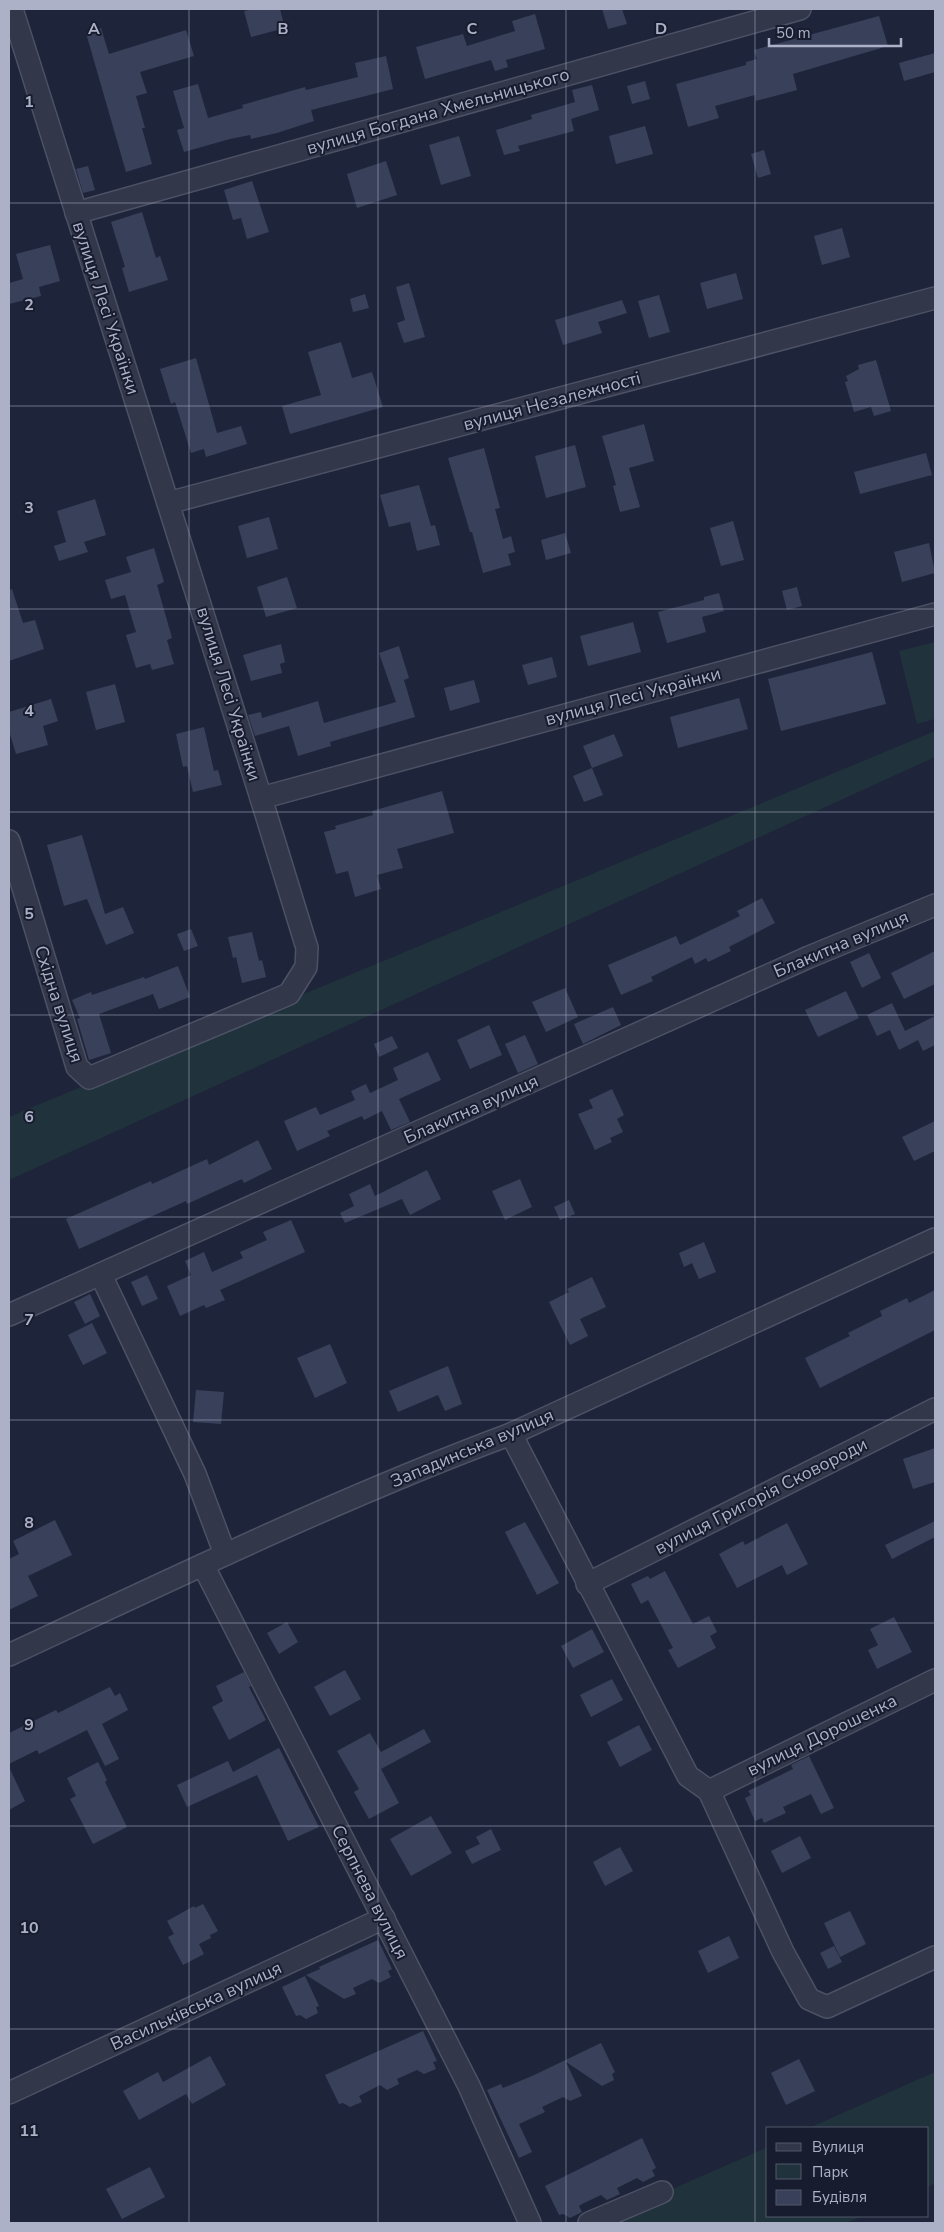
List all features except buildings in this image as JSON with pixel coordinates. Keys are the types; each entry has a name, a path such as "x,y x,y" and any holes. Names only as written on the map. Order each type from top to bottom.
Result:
{"street":[{"name":"вулиця Лесі Українки","path":"12,9 262,798 935,614"},
{"name":"вулиця Богдана Хмельницького","path":"76,213 800,9"},
{"name":"вулиця Незалежності","path":"168,503 935,298"},
{"name":"Східна вулиця","path":"9,841 77,1066 89,1078 289,994 306,967 307,948 262,798"},
{"name":"Блакитна вулиця","path":"9,1315 809,956 935,906"},
{"name":"Западинська вулиця","path":"9,1655 225,1554 438,1461 511,1434 935,1239"},
{"path":"101,1275 195,1474 225,1554"},
{"name":"вулиця Григорія Сковороди","path":"587,1584 935,1409"},
{"path":"511,1434 688,1776 709,1791 808,2000 827,2008 935,1957"},
{"name":"Серпнева вулиця","path":"203,1565 469,2086 530,2223"},
{"name":"вулиця Дорошенка","path":"709,1791 935,1680"},
{"name":"Васильківська вулиця","path":"9,2093 384,1918"},
{"path":"588,2223 662,2192"}],"green space":[{"path":"935,642 935,719 917,724 899,651"},
{"path":"935,731 935,757 9,1180 9,1117"},
{"path":"935,2072 935,2183 929,2186 929,2127 811,2127"},
{"path":"766,2148 766,2217 861,2217 846,2223 595,2223"}]}
